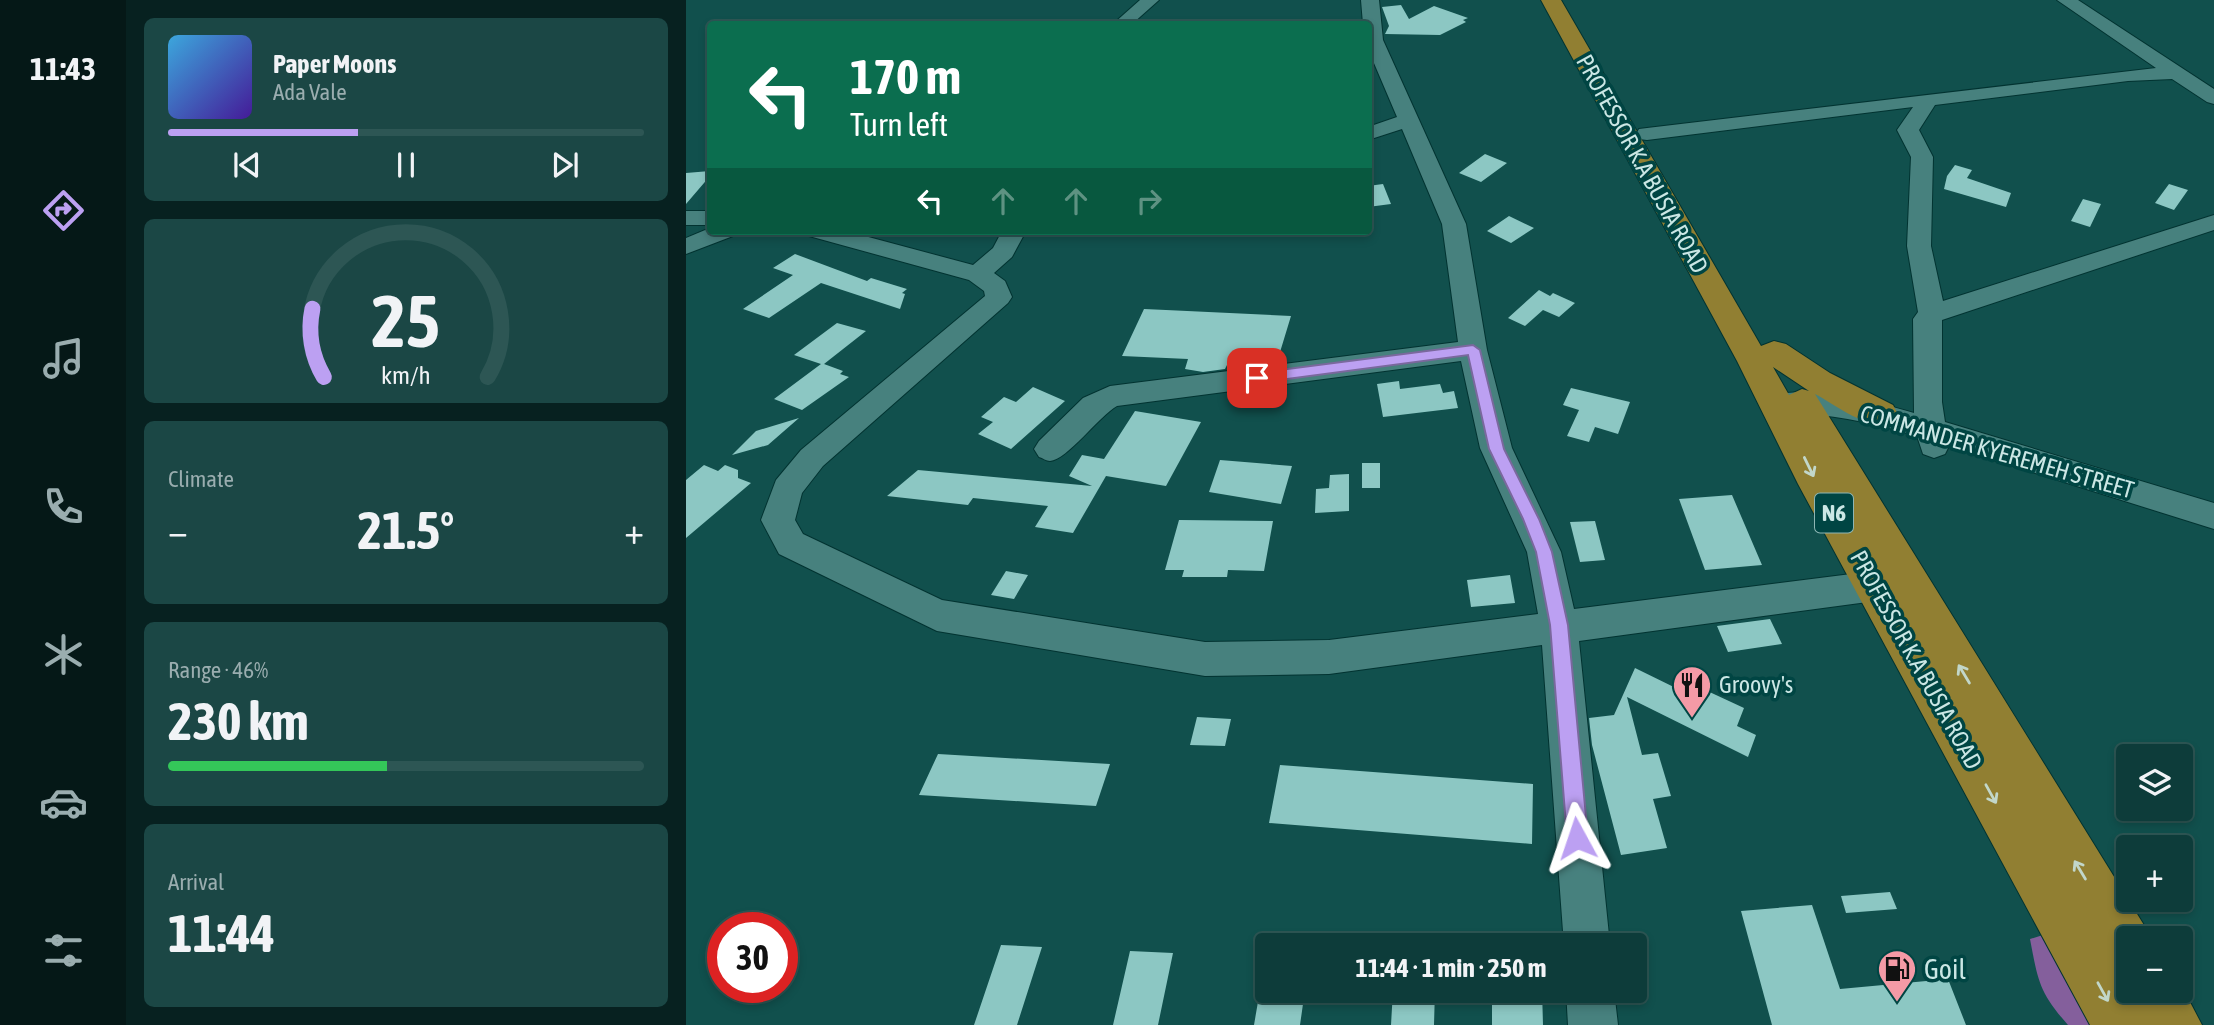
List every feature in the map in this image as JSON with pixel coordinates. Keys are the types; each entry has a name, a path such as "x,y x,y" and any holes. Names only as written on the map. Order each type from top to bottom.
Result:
{"main road":[{"name":"PROFESSOR K.A BUSIA ROAD","path":"1569,4 1774,352 1817,484 1875,586 2097,924"},
{"name":"PROFESSOR K.A BUSIA ROAD","path":"1569,4 1623,134 1795,411 1839,463 2097,924 2121,1025"},
{"path":"1774,352 1874,421 1853,437 1839,463"},
{"path":"2160,1003 2173,1025"}],"street":[{"path":"1126,21 1150,0"},
{"path":"1370,0 1374,40 1454,224 1473,350 1496,449 1531,519 1544,552 1559,625 1586,933"},
{"path":"2066,0 2214,98"},
{"path":"1647,134 1927,102 2128,75 2176,73"},
{"path":"1927,102 1908,130 1922,157 1919,246 1932,314"},
{"path":"1372,133 1409,120"},
{"path":"686,219 707,218"},
{"path":"1933,437 1927,402 1927,319 1932,314 2214,222"},
{"path":"686,247 714,235"},
{"path":"833,235 978,274 996,287 999,297 812,458 787,489 778,520 790,544 937,615 1205,659 1329,657 1875,586"},
{"path":"978,274 1003,252 1013,235"},
{"path":"1050,449 1094,405 1110,397 1473,350"},
{"name":"COMMANDER KYEREMEH STREET","path":"1795,411 1874,421 2214,516"},
{"name":"COMMANDER KYEREMEH STREET","path":"1933,437 2214,536"},
{"path":"1591,1003 1593,1025"}],"shaded area":[{"path":"2043,935 2093,1025 2068,1025 2045,994 2030,939"}],"building":[{"path":"1401,5 1409,19 1434,6 1468,18 1463,20 1466,22 1440,35 1385,34 1389,26 1382,7"},
{"path":"1485,154 1507,163 1481,182 1459,173"},
{"path":"1955,165 1972,170 1967,178 2011,193 2006,207 1944,189 1947,176"},
{"path":"707,171 707,180 686,204 686,173"},
{"path":"1383,184 1391,204 1372,206 1372,185"},
{"path":"2169,184 2188,190 2174,210 2155,203"},
{"path":"2083,199 2101,204 2090,227 2071,221"},
{"path":"1509,216 1534,228 1511,243 1487,231"},
{"path":"795,254 867,281 871,278 907,289 902,293 905,294 900,309 821,283 769,318 743,309 793,275 773,268"},
{"path":"1539,290 1575,303 1559,317 1543,310 1525,326 1508,318"},
{"path":"1144,309 1291,316 1277,362 1229,361 1225,369 1203,372 1185,369 1188,359 1122,356"},
{"path":"837,323 866,331 824,364 843,371 840,374 849,377 802,410 774,399 821,364 794,355"},
{"path":"1399,381 1400,389 1440,384 1443,393 1454,391 1458,408 1383,417 1377,384"},
{"path":"1033,387 1065,401 1011,449 978,434 993,422 981,417 1004,397 1016,402"},
{"path":"1571,388 1630,402 1618,434 1595,427 1589,442 1567,436 1579,410 1563,405"},
{"path":"1135,411 1201,422 1166,486 1106,476 1073,533 1035,527 1048,506 973,498 968,505 887,496 918,470 1092,486 1069,476 1082,455 1104,459"},
{"path":"799,418 768,445 732,455 756,431"},
{"path":"1220,460 1292,466 1281,504 1209,492"},
{"path":"1362,463 1380,463 1380,488 1362,488"},
{"path":"704,465 718,471 725,465 738,470 738,478 751,483 686,538 686,480"},
{"path":"1349,474 1349,511 1315,513 1316,489 1329,488 1330,475"},
{"path":"1732,495 1762,565 1705,570 1679,499"},
{"path":"1179,520 1273,521 1264,571 1228,570 1227,577 1182,577 1184,570 1165,570"},
{"path":"1595,521 1605,560 1580,562 1570,522"},
{"path":"1006,571 1028,575 1014,599 991,595"},
{"path":"1510,575 1515,603 1471,607 1467,580"},
{"path":"1770,619 1782,644 1728,652 1717,626"},
{"path":"1635,668 1684,692 1688,682 1744,708 1737,726 1756,735 1748,757 1627,697 1642,755 1658,753 1671,796 1653,799 1667,848 1621,855 1592,745 1589,718 1614,715"},
{"path":"1197,717 1231,719 1225,746 1190,745"},
{"path":"938,754 1110,764 1096,806 919,795"},
{"path":"1280,765 1533,784 1532,844 1269,823"},
{"path":"1890,892 1897,909 1846,913 1841,896"},
{"path":"1812,905 1840,989 1948,979 1966,1025 1772,1025 1741,911"},
{"path":"1001,945 1042,947 1017,1025 974,1025"},
{"path":"1130,951 1173,953 1158,1025 1113,1025"},
{"path":"1258,1003 1303,1003 1300,1025 1254,1025"},
{"path":"1392,1003 1435,1003 1434,1025 1391,1025"},
{"path":"1492,1003 1542,1003 1543,1025 1492,1025"}],"place":[{"name":"Groovy's","path":"1692,719"},
{"name":"Goil","path":"1897,1003"}],"route":[{"path":"1257,378 1473,350 1496,449 1531,519 1544,552 1559,625 1577,838"}]}
